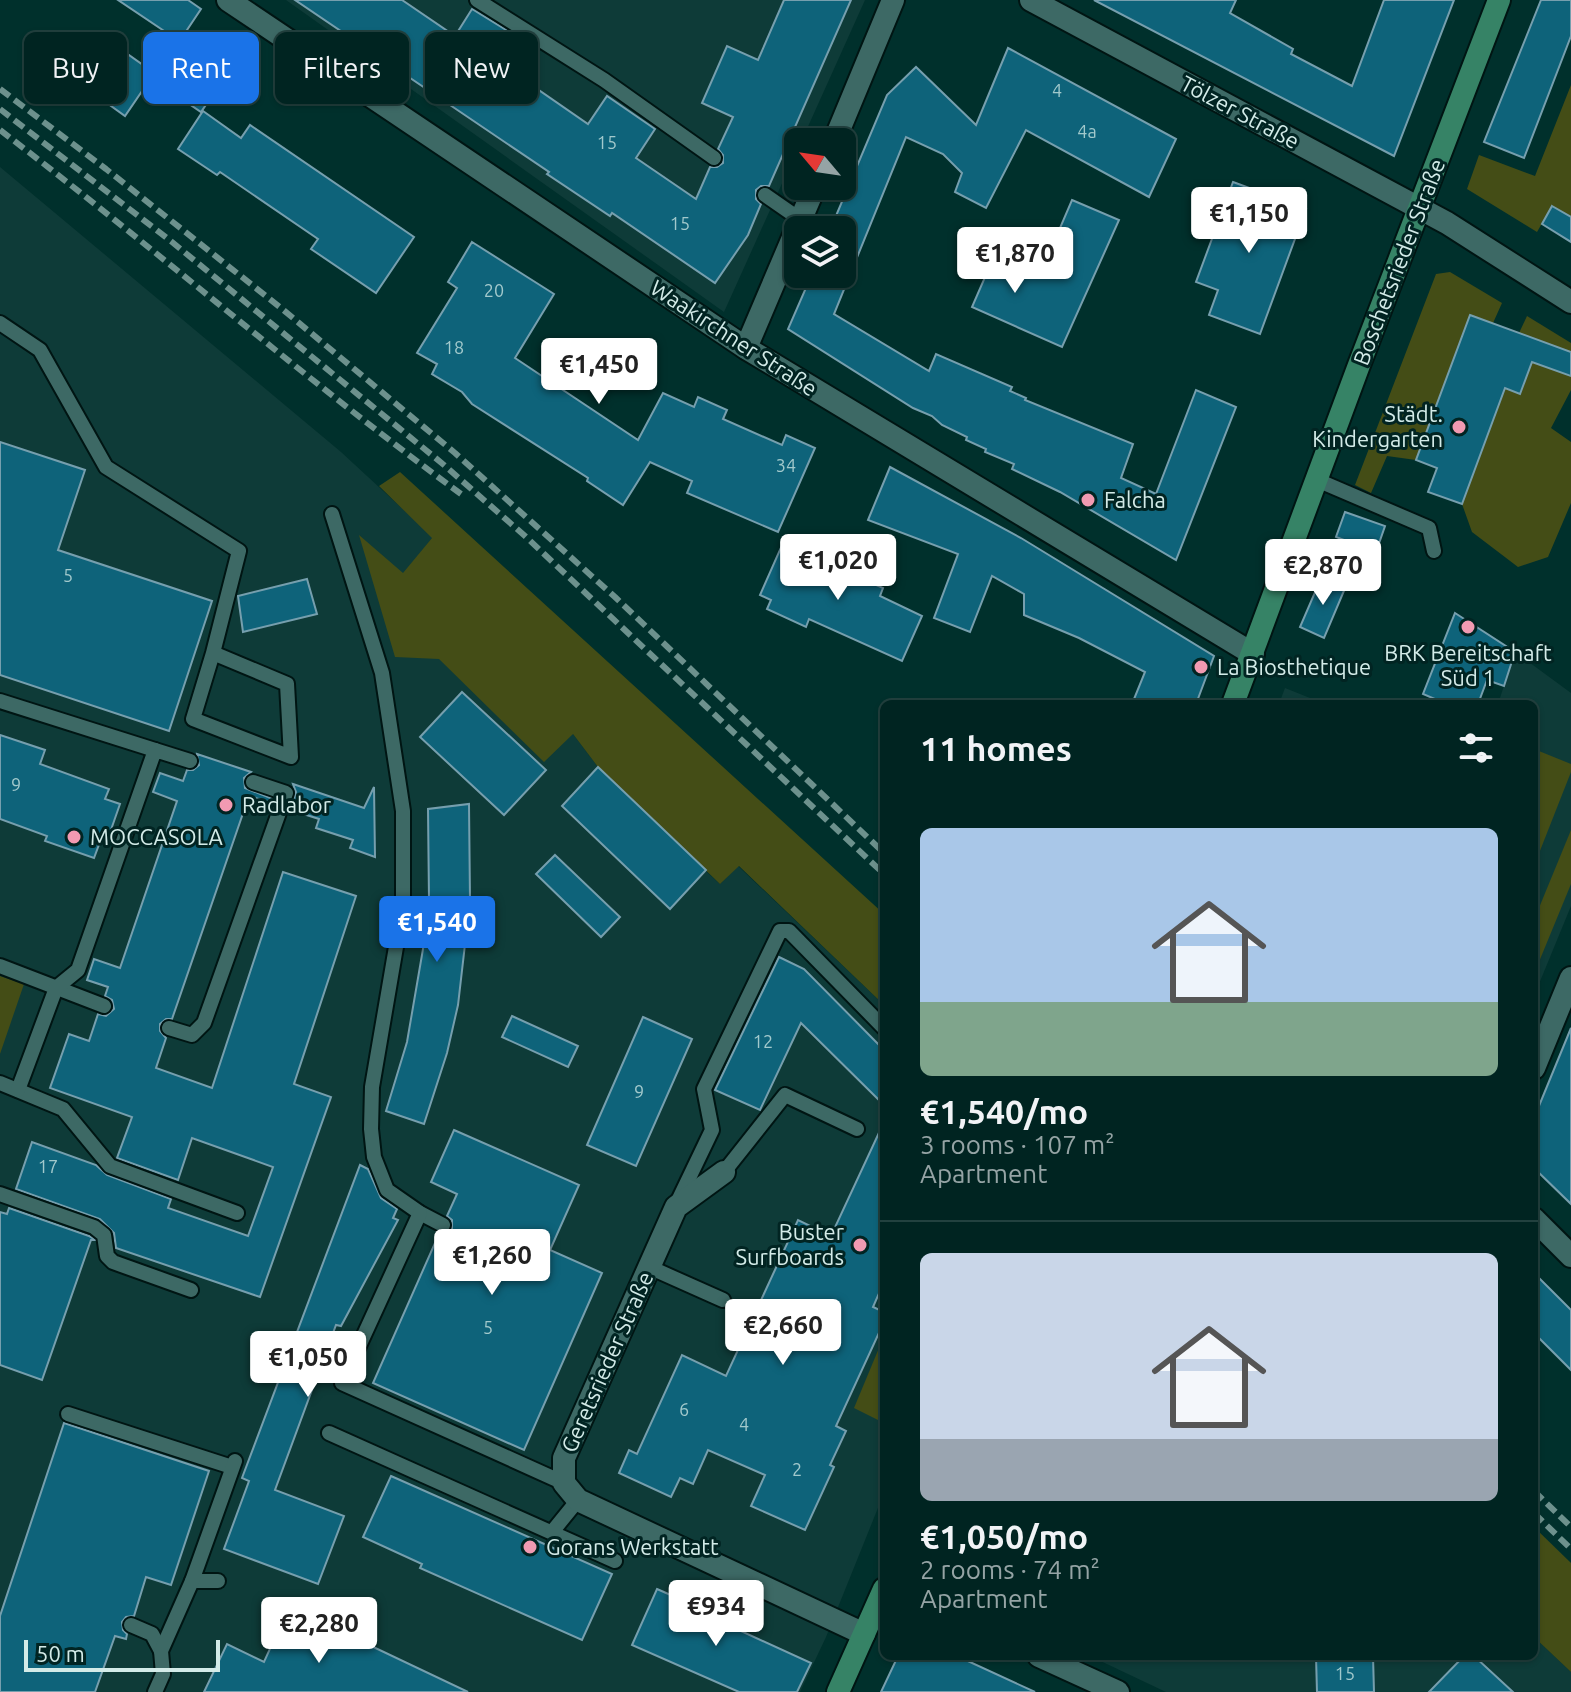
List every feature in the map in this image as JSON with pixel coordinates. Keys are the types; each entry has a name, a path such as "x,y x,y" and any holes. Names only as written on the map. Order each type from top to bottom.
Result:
{"main road":[{"name":"Boschetsrieder Straße","path":"1235,700 1499,0"},
{"path":"838,1692 880,1598"}],"street":[{"name":"Waakirchner Straße","path":"228,0 746,348 1253,654"},
{"path":"840,128 893,0"},
{"name":"Tölzer Straße","path":"1031,0 1419,208 1571,302"},
{"path":"746,348 784,260"},
{"path":"1538,1058 1571,978"},
{"name":"Geretsrieder Straße","path":"724,1172 676,1207 564,1458 564,1483 578,1500 864,1634"},
{"path":"1538,1223 1571,1256"},
{"path":"1048,1660 1118,1692"}],"lane":[{"path":"477,0 604,80 714,158"},
{"path":"765,195 795,216"},
{"path":"0,323 40,350 106,467 239,551 193,719 291,757 287,684 213,653"},
{"path":"1317,480 1429,528 1434,551"},
{"path":"332,514 382,673 403,811 403,906 372,1087 374,1157 387,1190 443,1225"},
{"path":"0,701 190,761"},
{"path":"18,1090 56,988 78,970 155,750"},
{"path":"169,1028 192,1035 204,1023 286,793 253,782"},
{"path":"676,1207 712,1130 704,1089 780,931 789,931 880,1024"},
{"path":"0,966 104,1006"},
{"path":"0,1083 63,1109 110,1166 237,1213"},
{"path":"724,1172 785,1095 857,1129"},
{"path":"0,1194 94,1227 104,1235 107,1256 113,1262 191,1290"},
{"path":"420,1213 342,1383 564,1483"},
{"path":"649,1267 723,1300"},
{"path":"68,1414 234,1464 192,1581 161,1651"},
{"path":"329,1433 615,1561"},
{"path":"552,1532 578,1500"},
{"path":"192,1581 218,1581"},
{"path":"131,1625 152,1634 161,1651 163,1674 155,1692"}],"shaded area":[{"path":"286,0 865,0 807,128 784,128 784,179 724,312 432,104 538,104 538,32 425,32 425,99 409,88 409,32 331,32"},
{"path":"0,167 341,452 433,537 404,573 573,734 598,767 720,884 738,866 880,1001 880,1503 826,1637 800,1692 0,1692"},
{"path":"1515,652 1571,693 1571,906 1538,986 1538,700 1499,700"},
{"path":"1285,688 1315,700 1280,700"},
{"path":"1538,1641 1571,1672 1571,1692 1166,1692 1098,1660 1538,1660"}],"green space":[{"path":"1571,85 1571,217 1552,206 1537,232 1467,189 1479,155 1535,176"},
{"path":"1450,272 1502,303 1493,323 1470,315 1416,460 1387,456 1371,493 1355,485 1436,274"},
{"path":"1527,316 1571,343 1571,352 1519,333"},
{"path":"1532,362 1571,376 1571,390 1551,428 1571,442 1571,503 1548,557 1518,567 1472,532 1462,504 1505,388 1520,394"},
{"path":"400,472 880,910 880,1001 739,866 720,884 598,767 573,734 544,762 439,659 395,657 359,535 403,573 432,538 379,486"},
{"path":"1538,751 1571,764 1571,772 1538,856"},
{"path":"1571,830 1571,884 1538,964 1538,910"},
{"path":"0,976 24,984 0,1054"},
{"path":"880,1346 880,1421 854,1408"},
{"path":"1538,1531 1571,1563 1571,1672 1538,1641"}],"building":[{"path":"118,0 188,0 201,9 186,32 166,32"},
{"path":"295,0 402,0 449,32 425,32 425,88 409,77 409,32 342,32"},
{"path":"784,0 851,0 795,128 784,128 784,152 769,186 756,190 756,199 761,204 748,235 715,283 612,213 610,216 547,174 549,172 449,104 538,104 538,89 588,124 607,96 655,129 636,158 696,199 710,167 723,163 723,155 718,149 733,117 702,103 727,46 758,60"},
{"path":"1094,0 1236,0 1230,13 1293,49 1291,54 1352,86 1384,0 1454,0 1394,156"},
{"path":"1541,0 1571,0 1571,36 1524,158 1484,142"},
{"path":"472,9 510,32 458,32"},
{"path":"1008,48 1176,139 1149,197 1026,130 986,208 955,192 962,173 943,154 906,137 856,260 856,216 836,216 843,200 856,200 856,168 887,95 916,67 976,125"},
{"path":"127,54 143,65 143,90 125,116 108,104 127,104"},
{"path":"189,104 206,104 201,112"},
{"path":"203,111 241,138 250,125 414,237 376,293 311,249 318,239 220,172 217,175 178,149"},
{"path":"1233,182 1306,209 1260,334 1209,315 1218,290 1196,282"},
{"path":"1072,200 1119,220 1062,347 972,307 992,261 1026,276 1042,270"},
{"path":"1552,206 1571,217 1571,242 1542,224"},
{"path":"472,242 554,294 515,358 638,440 663,393 694,407 698,397 727,410 723,419 782,445 786,435 815,448 778,532 687,493 692,481 650,462 623,505 587,481 588,478 472,404 462,392 432,374 437,364 417,353 457,288 448,282"},
{"path":"806,288 845,288 834,314 929,371 936,354 1012,387 1010,391 1025,400 1133,444 1121,478 1156,494 1196,390 1236,407 1176,560 1060,492 1012,469 1014,464 985,452 986,449 966,440 967,437 913,408 788,329"},
{"name":"Städt. Kindergarten","path":"1470,315 1571,352 1571,376 1532,362 1520,394 1505,388 1462,504 1428,492 1437,468 1416,460"},
{"path":"0,442 85,470 58,550 212,601 169,731 0,675"},
{"path":"890,467 1021,538 1214,656 1198,700 1134,700 1145,672 1079,638 1024,615 1024,594 992,576 970,632 934,618 958,554 868,520"},
{"path":"1345,512 1385,526 1376,552 1336,537"},
{"path":"783,543 883,588 880,596 922,616 902,661 809,619 806,627 767,609 771,600 760,595"},
{"path":"1322,576 1346,586 1324,638 1300,627"},
{"path":"307,579 317,614 243,632 238,596"},
{"path":"1455,613 1515,652 1504,686 1487,680 1480,700 1435,700 1423,694"},
{"path":"462,692 546,770 504,815 420,737"},
{"path":"0,735 45,750 40,764 109,789 105,799 120,804 106,844 100,842 94,858 45,841 47,836 0,819"},
{"path":"197,754 251,772 244,778 245,788 273,799 272,803 249,796 172,1019 160,1024 160,1031 166,1038 156,1068 212,1088 283,872 356,896 294,1084 331,1097 260,1297 116,1248 114,1233 100,1219 16,1189 32,1142 96,1165 107,1175 171,1199 168,1208 248,1236 273,1167 192,1138 178,1180 117,1158 132,1117 50,1088 69,1034 89,1041 98,1014 106,1016 114,1009 112,1000 105,996 108,987 87,980 94,959 120,968 177,801 153,792 160,773 183,781 187,770 199,765"},
{"path":"598,767 706,870 670,909 562,806"},
{"path":"293,784 364,808 374,787 375,857 350,848 353,840 316,828 319,819 291,810 296,792"},
{"path":"469,804 470,901 458,1005 447,1053 424,1124 386,1111 407,1042 423,949 429,900 428,809"},
{"path":"555,855 620,917 601,937 536,874"},
{"path":"779,957 804,969 880,1046 880,1101 801,1023 760,1110 715,1090"},
{"path":"512,1016 578,1046 568,1067 502,1037"},
{"path":"643,1017 692,1039 636,1166 587,1145"},
{"path":"1571,1028 1571,1204 1538,1172 1538,1108"},
{"path":"454,1130 579,1185 550,1250 602,1273 524,1450 373,1383 439,1234 448,1234 452,1229 452,1220 447,1216 457,1194 431,1182"},
{"path":"880,1131 880,1291 873,1307 880,1310 880,1331 836,1426 846,1431 830,1465 834,1467 805,1530 751,1506 765,1475 708,1450 693,1484 680,1478 671,1497 619,1473 629,1450 637,1454 682,1355 726,1376 798,1220 831,1236"},
{"path":"360,1165 368,1169 381,1198 397,1209 393,1218 398,1220 341,1326 336,1325 275,1490 344,1516 318,1584 224,1549 249,1481 242,1478"},
{"path":"9,1208 95,1240 91,1240 42,1380 0,1365 0,1212 7,1214"},
{"path":"1538,1277 1571,1310 1571,1370 1538,1337"},
{"path":"64,1423 209,1471 171,1585 146,1577 134,1616 126,1617 122,1622 126,1639 115,1636 95,1692 0,1692 0,1616"},
{"path":"391,1476 612,1574 582,1640 420,1568 422,1564 363,1537"},
{"path":"657,1589 732,1622 730,1626 811,1663 797,1692 739,1692 632,1645"},
{"path":"289,1607 468,1692 204,1692 227,1644 264,1662"},
{"path":"896,1660 966,1660 1035,1692 881,1692"},
{"path":"1316,1660 1373,1660 1374,1692 1317,1692"},
{"path":"1460,1660 1478,1660 1513,1692 1429,1692"}],"railway":[{"path":"0,89 281,308 455,453 615,597 880,849"},
{"path":"0,109 172,242 444,465 525,536 880,870"},
{"path":"0,130 344,405 461,494"},
{"path":"1538,1495 1571,1527"},
{"path":"1538,1517 1571,1549"}],"place":[{"name":"Städt. Kindergarten","path":"1459,427"},
{"name":"Falcha","path":"1088,500"},
{"name":"BRK Bereitschaft Süd 1","path":"1468,627"},
{"name":"La Biosthetique","path":"1201,667"},
{"name":"Radlabor","path":"226,805"},
{"name":"MOCCASOLA","path":"74,837"},
{"name":"Buster Surfboards","path":"860,1245"},
{"name":"Gorans Werkstatt","path":"530,1547"}]}
